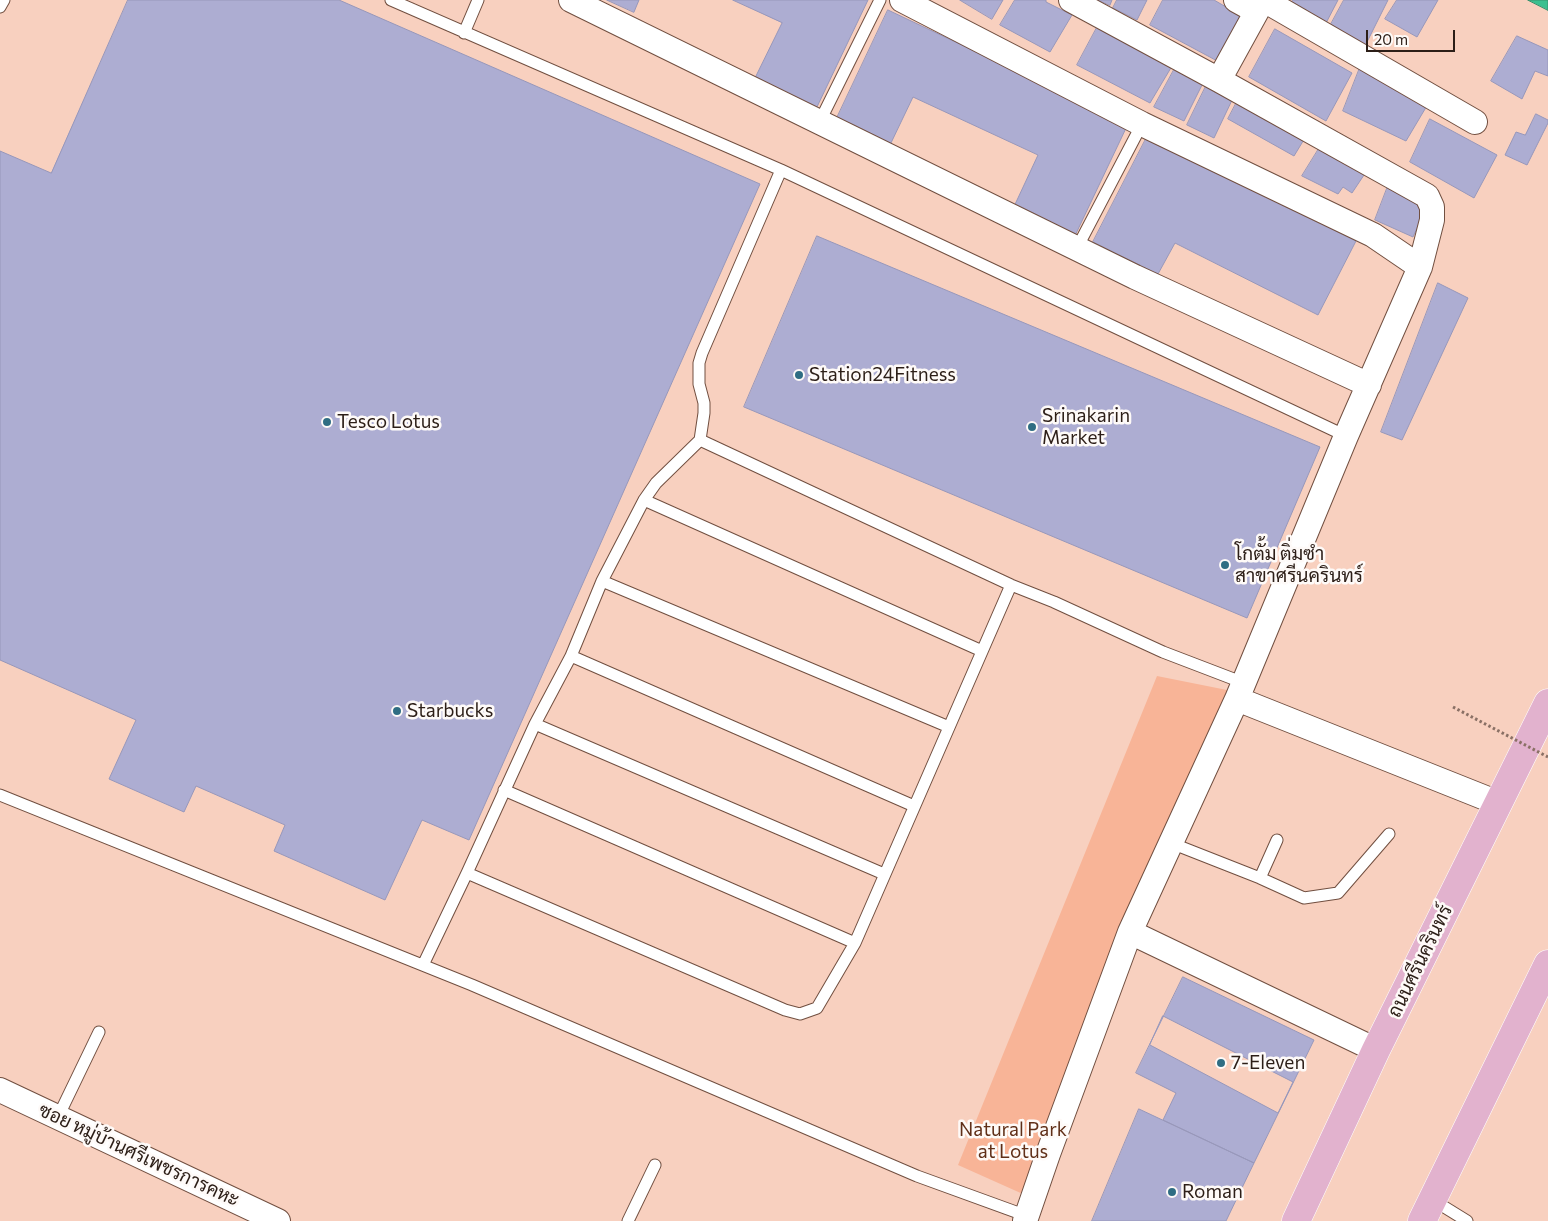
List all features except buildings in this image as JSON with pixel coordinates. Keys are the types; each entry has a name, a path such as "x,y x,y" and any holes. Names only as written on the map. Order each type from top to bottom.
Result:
{"main road":[{"name":"ถนนศรีนครินทร์","path":"1296,1221 1376,1050 1548,703"},
{"path":"1428,1211 1548,964"}],"street":[{"path":"572,0 1143,282 1369,385"},
{"path":"902,0 1142,124 1373,235 1420,267"},
{"path":"1026,1219 1130,932 1240,691 1346,436 1420,267 1432,220 1432,207 1428,196 1070,0"},
{"path":"1236,0 1261,4 1475,122"},
{"path":"1219,80 1261,4"},
{"path":"1240,691 1498,804"},
{"path":"1130,932 1376,1050"},
{"name":"ซอย หมู่บ้านศรีเพชรการคหะ","path":"0,1090 278,1221"}],"lane":[{"path":"0,7 4,0"},
{"path":"391,0 781,170 1346,436"},
{"path":"464,33 478,0"},
{"path":"819,122 880,0"},
{"path":"1077,248 1142,124"},
{"path":"423,965 535,724 571,656 602,581 644,500 656,483 700,440 704,413 700,384 702,353 781,170"},
{"path":"700,440 1011,585 1054,602 1164,652 1240,691"},
{"path":"644,500 982,651"},
{"path":"602,581 949,727"},
{"path":"467,873 785,1010 800,1014 817,1008 855,943 1011,585"},
{"path":"571,656 914,806"},
{"path":"535,724 884,874"},
{"path":"504,790 855,943"},
{"path":"0,795 423,965 917,1176 1026,1219"},
{"path":"1171,843 1260,878 1304,898 1338,893 1390,834"},
{"path":"1260,878 1277,840"},
{"path":"58,1117 99,1032"},
{"path":"628,1221 655,1165"},
{"path":"1428,1211 1467,1221"}],"path":[{"path":"1453,707 1548,757"}],"green space":[{"name":"Natural Park at Lotus","path":"1157,676 1237,692 1034,1199 958,1165"}],"shaded area":[{"path":"1528,0 1548,0 1548,10"}],"place":[{"name":"Station24Fitness","path":"799,375"},
{"name":"Tesco Lotus","path":"327,422"},
{"name":"Srinakarin Market","path":"1032,427"},
{"name":"โกตั้ม ติ่มซำ สาขาศรีนครินทร์","path":"1225,565"},
{"name":"Starbucks","path":"397,711"},
{"name":"7-Eleven","path":"1221,1063"},
{"name":"Roman","path":"1172,1192"}]}
